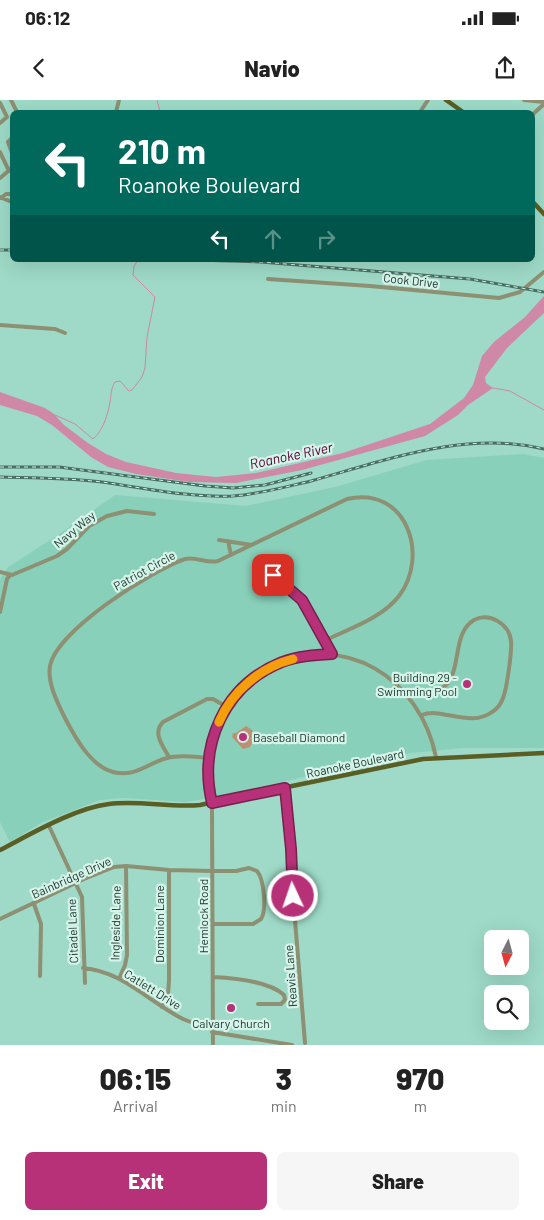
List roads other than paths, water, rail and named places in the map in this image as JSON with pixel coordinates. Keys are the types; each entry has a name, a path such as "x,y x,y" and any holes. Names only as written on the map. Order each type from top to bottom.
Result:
{"main road":[{"path":"446,100 461,110"},
{"path":"535,204 544,214"},
{"name":"Roanoke Boulevard","path":"1,849 81,811 108,804 127,803 177,807 212,803 436,757 544,753"}],"street":[{"path":"524,100 544,103"},
{"path":"0,103 8,117 0,123"},
{"path":"535,112 544,103"},
{"path":"0,152 10,168"},
{"name":"Cook Drive","path":"268,279 499,298 520,292 544,272"},
{"path":"0,325 55,329 65,333"},
{"name":"Patriot Circle","path":"209,758 168,757 141,770 130,773 112,771 101,766 80,742 60,708 50,677 51,662 54,654 87,618 131,588 185,559 216,562 341,501 354,497 365,496 383,501 401,516 410,536 413,556 409,577 402,591 391,605 380,613 324,641"},
{"name":"Navy Way","path":"10,575 62,553 89,526 107,516 127,511 154,514"},
{"path":"219,540 252,545"},
{"path":"228,541 231,555"},
{"path":"0,572 10,575 7,579 0,612"},
{"path":"273,575 302,600 332,654 373,668 396,682 407,694 422,715 431,736 436,757"},
{"path":"407,694 411,692 430,694 447,683 462,635 467,626 474,620 493,618 507,630 511,643 505,691 497,709 488,715 478,718 432,714 422,715"},
{"name":"Hemlock Road","path":"212,1045 212,803 208,787 209,758 215,732 227,707 253,679 283,661 332,654"},
{"path":"168,757 158,733 159,727 163,722 207,699 213,699 227,707"},
{"name":"Reavis Lane","path":"285,788 305,1044"},
{"name":"Citadel Lane","path":"49,826 77,883 84,904 83,968 85,983"},
{"name":"Bainbridge Drive","path":"0,919 109,868 126,866 169,870 236,871 249,868 257,871 261,878 264,912 261,919 253,924 213,924"},
{"name":"Ingleside Lane","path":"119,979 127,955 126,866"},
{"name":"Dominion Lane","path":"162,1007 169,989 169,870"},
{"path":"34,904 41,924 40,976"},
{"name":"Catlett Drive","path":"83,968 102,971 119,979 184,1020 212,1030 292,1045"},
{"path":"213,977 250,982 276,990 284,995 285,1000 281,1004 258,1004"}],"waterway":[{"path":"157,100 160,110"},
{"path":"55,415 75,424 93,439 100,432 105,422 115,382 120,381 129,391 132,390 142,377 145,368 147,337 155,297 133,275 137,262"},
{"path":"493,388 510,391 544,410"}],"railway":[{"path":"0,250 10,250"},
{"path":"261,262 470,279 544,292"},
{"path":"0,477 102,482 184,494 233,496 282,488 397,457 456,445 514,444 544,449"},
{"path":"0,467 59,467 233,488 265,485 311,473"}],"place":[{"name":"Building 29 - Swimming Pool","path":"467,684"},
{"name":"Baseball Diamond","path":"243,737"},
{"name":"Calvary Church","path":"231,1008"}],"water label":[{"name":"Roanoke River","path":"291,455"}]}
